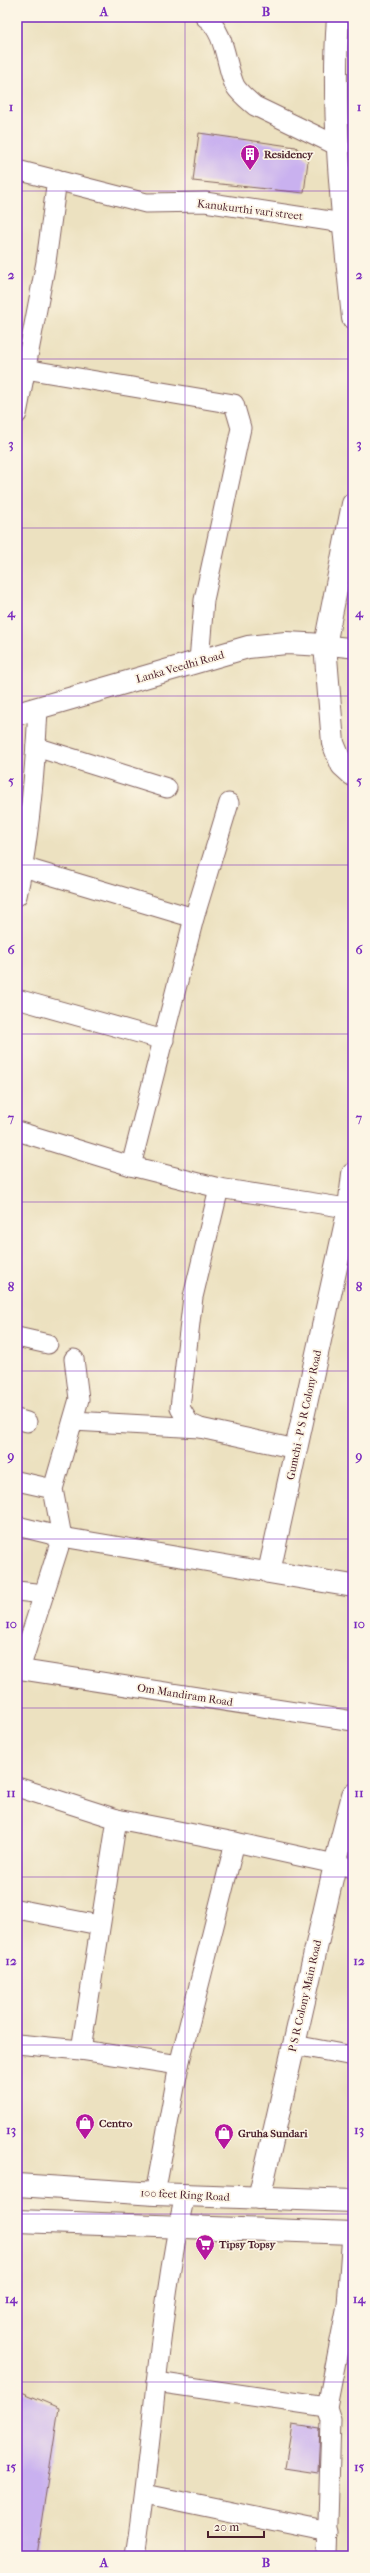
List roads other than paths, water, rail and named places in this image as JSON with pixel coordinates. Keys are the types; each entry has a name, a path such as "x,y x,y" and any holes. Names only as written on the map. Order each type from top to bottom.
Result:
{"street":[{"path":"205,17 215,26 236,86 244,98 255,106 340,147"},
{"path":"338,17 335,62 344,223 351,273 353,318"},
{"name":"Kanukurthi vari street","path":"17,170 146,203 205,202 344,223"},
{"path":"17,414 46,262 56,179"},
{"path":"25,369 234,404 242,428 204,600 199,662"},
{"path":"353,504 325,646 333,743 342,765 353,775"},
{"name":"Lanka Veedhi Road","path":"17,714 248,647 286,643 325,646"},
{"path":"325,646 353,648"},
{"path":"17,896 23,866 36,747 38,709"},
{"path":"36,747 167,788"},
{"path":"131,1166 194,918 229,803"},
{"path":"23,866 194,918"},
{"path":"17,999 164,1040"},
{"path":"17,1131 131,1166 219,1188 351,1208"},
{"name":"Gumchi - P S R Colony Road","path":"269,1572 351,1208 353,1174"},
{"path":"200,1428 189,1423 183,1416 180,1400 193,1298 219,1188"},
{"path":"17,1337 48,1344"},
{"path":"18,1669 62,1537 53,1489 79,1399 74,1359"},
{"path":"73,1421 200,1428 296,1449"},
{"path":"17,1480 53,1489"},
{"path":"17,1526 62,1537 353,1586"},
{"path":"17,1591 44,1594"},
{"name":"Om Mandiram Road","path":"18,1669 353,1721"},
{"path":"17,1787 117,1820 235,1842 344,1867"},
{"name":"P S R Colony Main Road","path":"259,2198 294,2045 344,1867 353,1795"},
{"path":"81,2050 117,1820"},
{"path":"155,2194 178,2065 235,1842"},
{"path":"17,1909 100,1925"},
{"path":"17,2044 81,2050 178,2065"},
{"path":"294,2045 353,2056"},
{"name":"100 feet Ring Road","path":"17,2185 155,2194 353,2201"},
{"path":"135,2556 145,2494 156,2382 178,2226 185,2194"},
{"path":"17,2221 352,2233 347,2305 327,2407 331,2420 329,2532 327,2556"},
{"path":"156,2382 327,2407"},
{"path":"145,2494 329,2532"}],"place":[{"name":"Residency","path":"250,171"},
{"name":"Centro","path":"85,2140"},
{"name":"Gruha Sundari","path":"224,2150"},
{"name":"Tipsy Topsy","path":"205,2261"}]}
